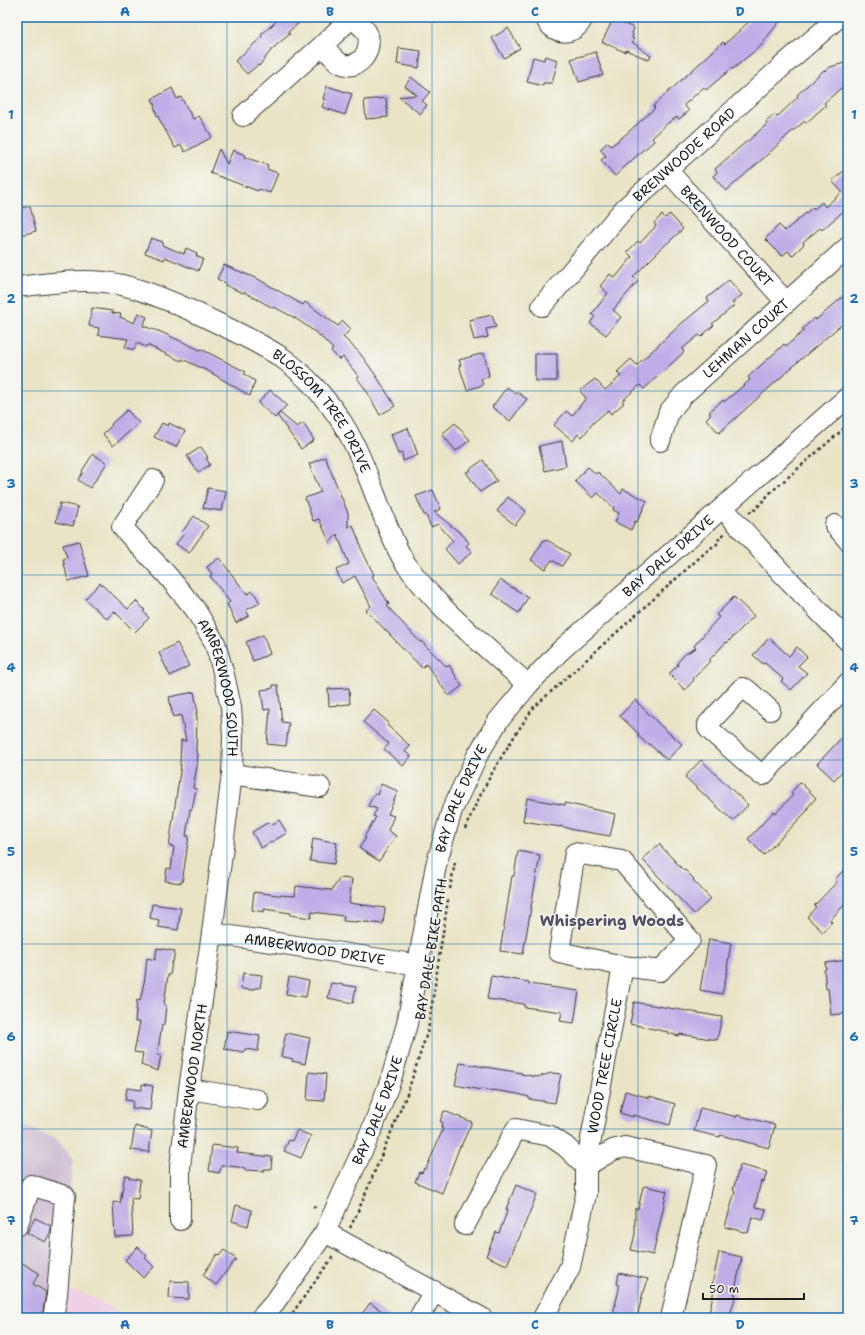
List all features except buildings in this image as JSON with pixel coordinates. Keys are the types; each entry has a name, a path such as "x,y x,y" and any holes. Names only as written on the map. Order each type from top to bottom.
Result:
{"street":[{"path":"243,116 323,45 352,17 366,32 369,42 365,57 358,63 351,65 342,64 323,45"},
{"path":"545,17 552,28 565,32 577,27 584,17"},
{"name":"BRENWOODE ROAD","path":"542,306 624,209 839,17"},
{"name":"BRENWOOD COURT","path":"667,170 786,302"},
{"name":"LEHMAN COURT","path":"660,442 669,412 684,394 848,247"},
{"name":"BLOSSOM TREE DRIVE","path":"17,287 84,281 121,285 183,307 255,341 283,358 309,381 329,402 343,424 356,448 404,562 422,586 441,606 528,685"},
{"name":"BAY DALE DRIVE","path":"261,1318 275,1302 325,1232 373,1127 391,1079 407,1024 436,865 452,810 477,756 498,722 528,685 560,651 848,397"},
{"name":"AMBERWOOD SOUTH","path":"153,480 122,527 167,575 195,609 214,643 224,675 231,707 233,736 232,774 212,933"},
{"path":"723,508 848,641"},
{"path":"835,525 848,540"},
{"path":"770,710 746,689 742,688 708,724 708,728 711,731 763,775 848,683"},
{"path":"232,774 320,787"},
{"path":"575,854 622,861 690,940 660,971 623,966 559,952 575,854"},
{"name":"AMBERWOOD DRIVE","path":"212,933 418,965"},
{"name":"AMBERWOOD NORTH","path":"180,1220 180,1167 189,1089 212,933"},
{"name":"WOOD TREE CIRCLE","path":"543,1318 570,1267 586,1194 586,1166 623,966"},
{"path":"189,1089 258,1100"},
{"path":"465,1225 516,1129 550,1136 565,1146 586,1166 613,1150 626,1147 706,1165 671,1318"},
{"path":"17,1226 31,1185 65,1196 57,1295 53,1318"},
{"path":"325,1232 482,1318"},
{"path":"420,1318 434,1291"}],"path":[{"path":"464,831 475,804 488,779 515,734 534,707 703,554 718,544 717,541 736,523 753,509 755,510 770,494 848,425"},
{"name":"BAY DALE BIKE PATH","path":"289,1318 343,1242 357,1214 407,1094 428,1030 448,897 456,859"}],"shaded area":[{"path":"17,1122 57,1140 73,1158 58,1318 17,1318"},
{"path":"61,1288 88,1295 130,1318 58,1318"}],"district":[{"name":"Whispering Woods","path":"612,921"}]}
